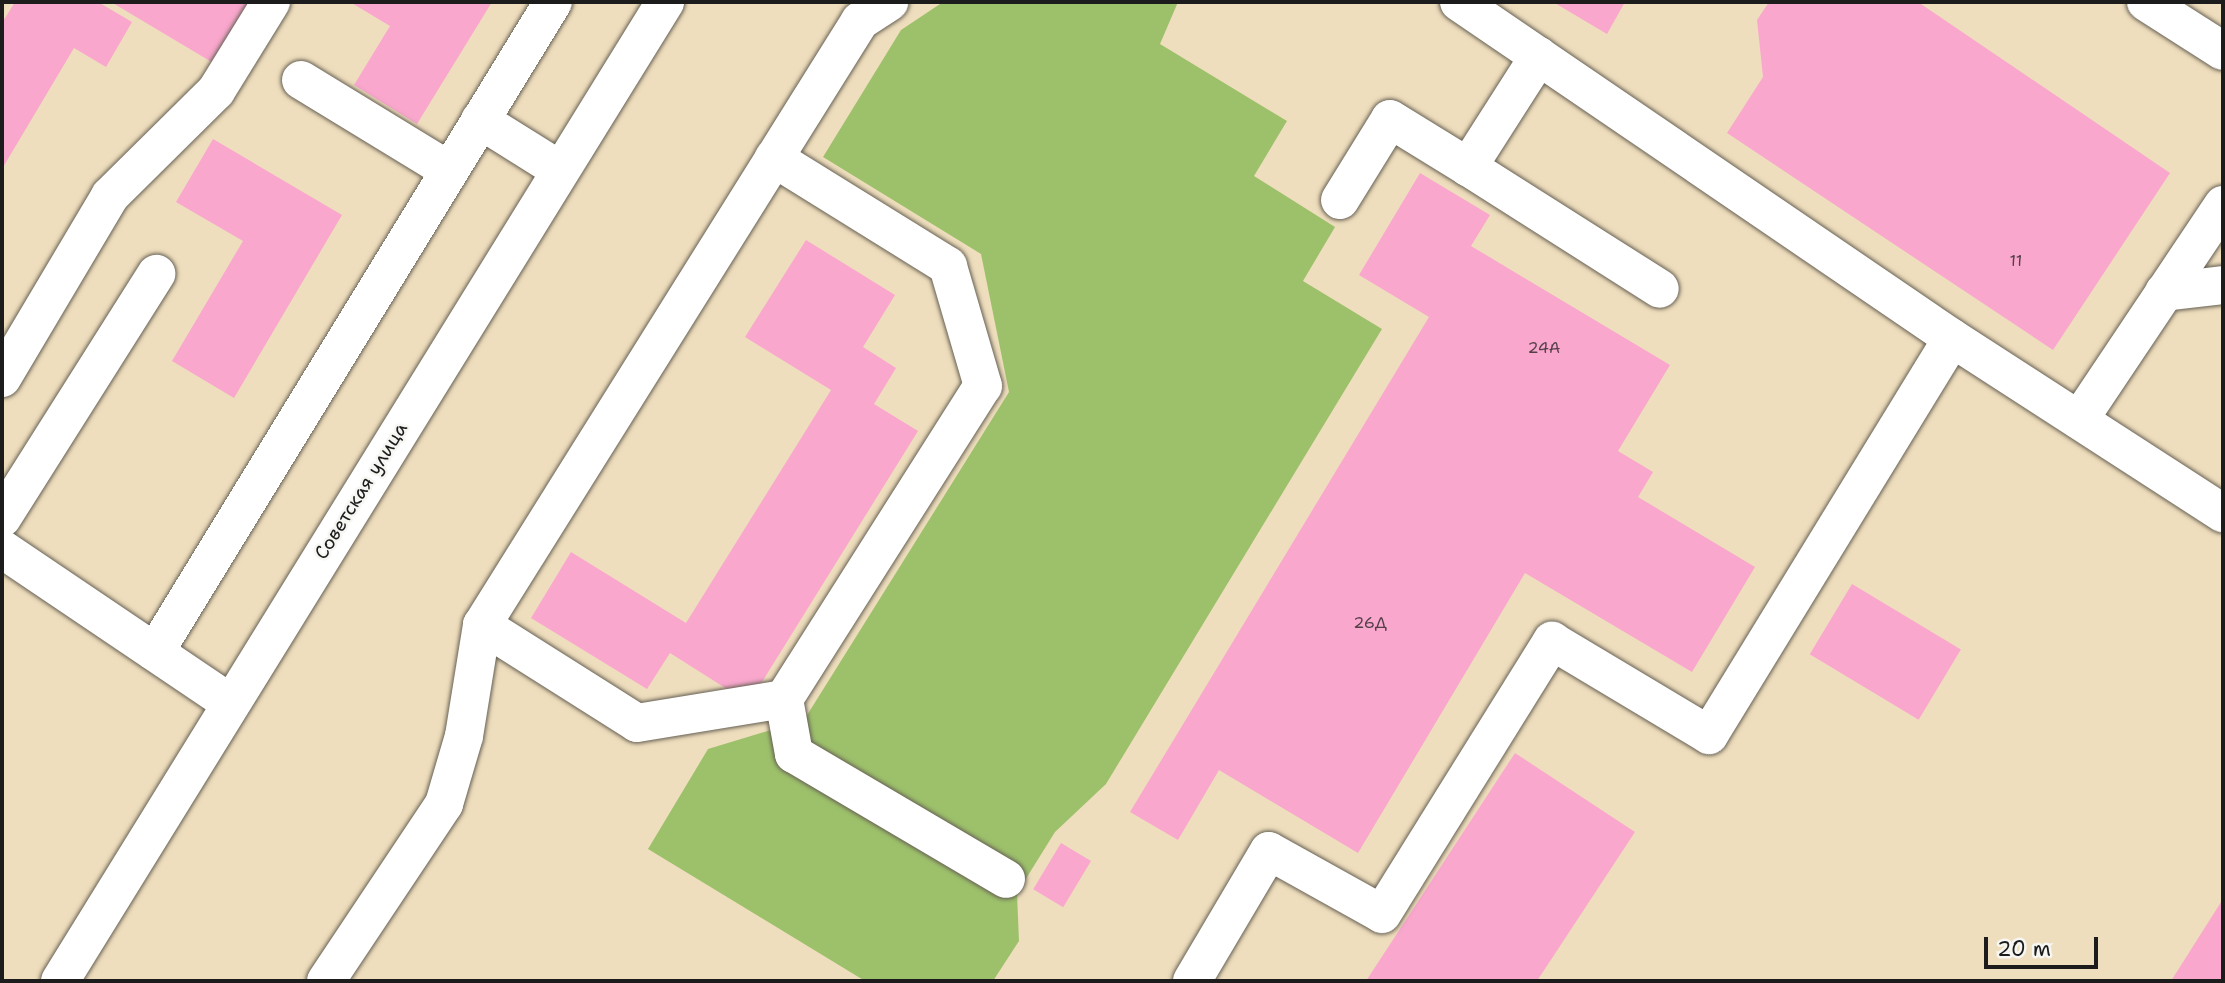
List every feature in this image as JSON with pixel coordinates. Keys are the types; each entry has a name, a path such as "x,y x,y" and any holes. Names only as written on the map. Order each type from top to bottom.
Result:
{"main road":[{"path":"2,378 110,196 216,91 271,2"},
{"path":"155,652 447,169 553,2"},
{"name":"Советская улица","path":"60,981 665,2"},
{"path":"326,981 444,804 464,736 482,625 860,21 888,2"},
{"path":"1459,2 1952,338 2223,513"},
{"path":"2146,2 2223,51"},
{"path":"1468,167 1539,56"},
{"path":"301,80 447,169"},
{"path":"1340,200 1390,119 1660,289"},
{"path":"480,120 560,170"},
{"path":"774,158 948,266 983,386 784,699 794,754 1006,879"},
{"path":"2079,420 2223,205"},
{"path":"2,518 156,274"},
{"path":"2164,292 2223,285"},
{"path":"1192,981 1269,851 1382,914 1552,641 1709,735 1952,338"},
{"path":"2,549 230,703"},
{"path":"482,625 637,723 784,699"}],"green space":[{"path":"943,2 1178,2 1160,44 1287,121 1254,176 1335,227 1303,281 1382,329 1106,784 1055,832 1017,893 1019,941 993,981 865,981 648,849 708,749 804,720 1009,392 981,254 823,157 901,30"}],"building":[{"path":"15,2 98,2 132,22 106,67 74,48 2,169 2,23"},
{"path":"111,2 253,2 215,64"},
{"path":"350,2 492,2 417,124 354,85 390,26"},
{"path":"1553,2 1625,2 1607,34"},
{"path":"1769,2 1918,2 2170,173 2053,350 1727,133 1763,77 1757,20"},
{"path":"213,139 342,215 234,398 172,361 243,241 176,202"},
{"path":"1420,173 1490,215 1471,246 1670,365 1618,451 1653,472 1638,497 1755,567 1692,672 1525,573 1358,853 1219,770 1178,840 1130,812 1429,317 1359,275"},
{"path":"806,240 895,295 863,347 896,368 874,404 918,431 749,703 670,653 647,689 531,618 571,552 686,623 831,390 745,337"},
{"path":"1852,584 1961,649 1919,720 1810,654"},
{"path":"1515,753 1635,832 1537,981 1366,981"},
{"path":"1061,843 1091,861 1063,907 1033,889"},
{"path":"2223,899 2223,981 2171,981"}]}
